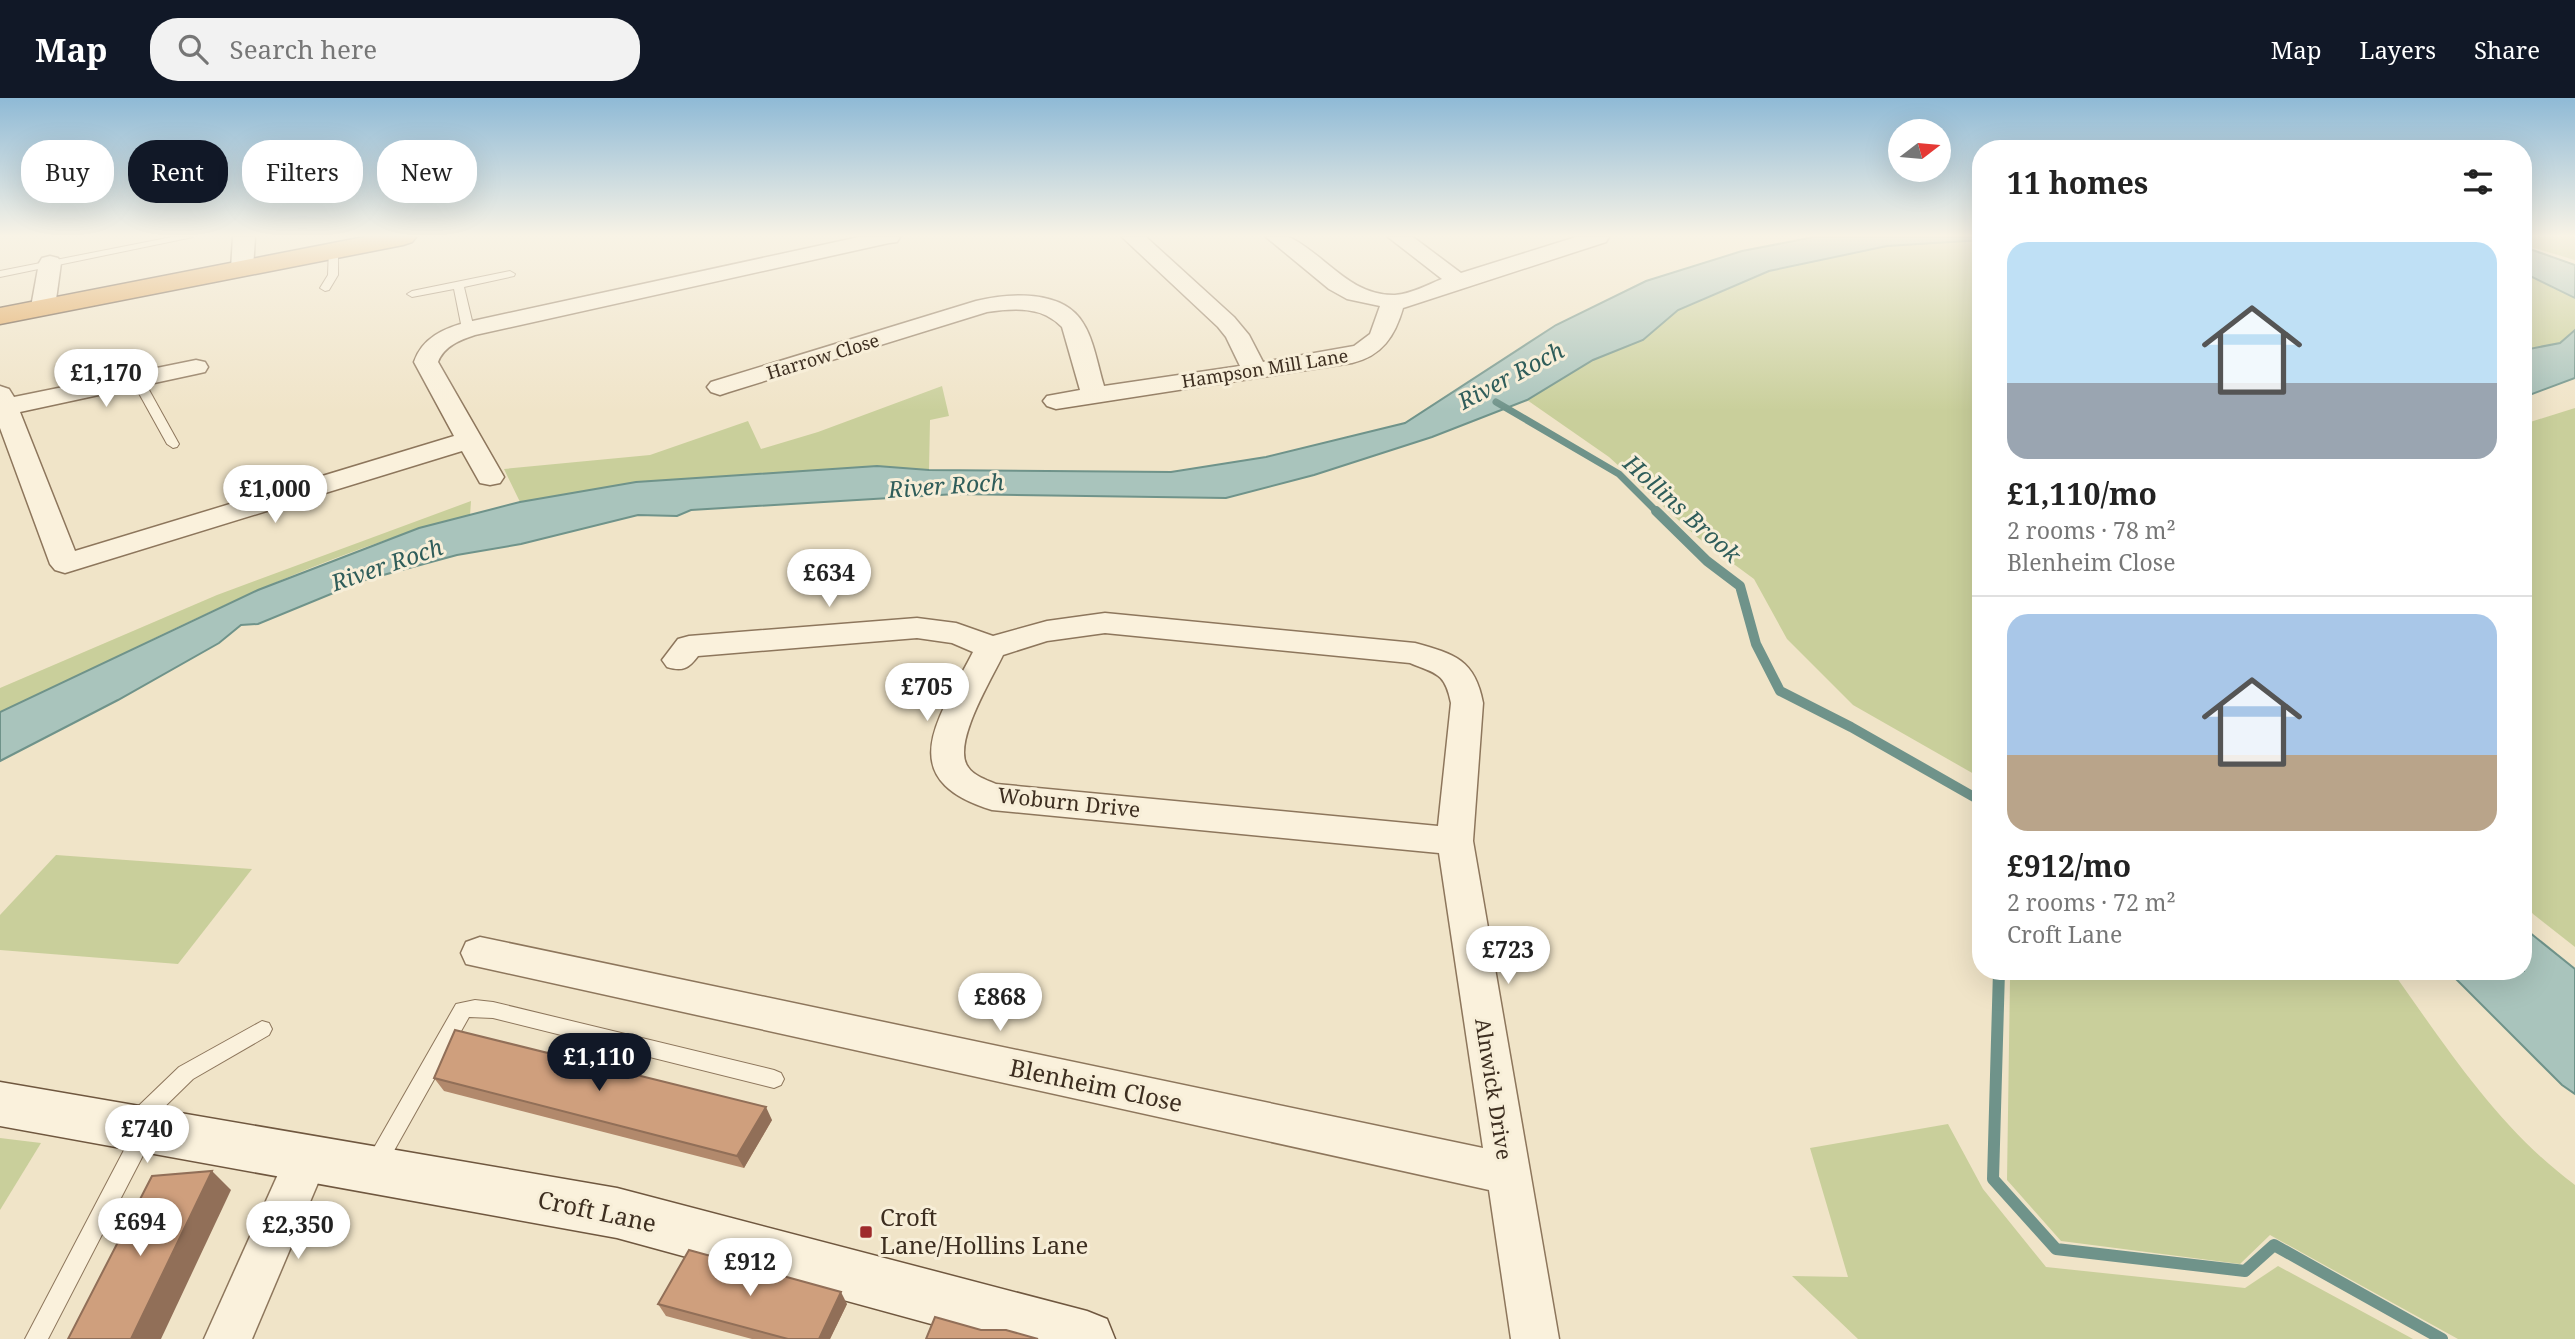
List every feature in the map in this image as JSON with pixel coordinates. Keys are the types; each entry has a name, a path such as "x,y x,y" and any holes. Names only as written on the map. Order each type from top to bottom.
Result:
{"highway":[{"path":"0,316 106,295"}],"street":[{"path":"43,307 45,295"},
{"path":"490,477 426,362 432,349 440,342 468,329 624,295"},
{"path":"1196,295 1237,335 1255,371"},
{"path":"1355,295 1393,302 1422,295"},
{"name":"Hampson Mill Lane","path":"1056,401 1339,360 1362,352 1383,335 1393,302"},
{"name":"Harrow Close","path":"736,388 984,306 1021,303 1044,306 1068,319 1073,325 1094,396"},
{"path":"196,366 3,407 65,564 469,440"},
{"name":"Alnwick Drive","path":"991,648 1046,629 1105,623 1388,649 1462,659 1467,703 1455,841 1535,1339"},
{"path":"678,660 690,646 917,628 944,629 970,636 991,648"},
{"name":"Woburn Drive","path":"991,648 949,741 948,762 960,781 992,797 1455,841"},
{"name":"Blenheim Close","path":"480,953 1507,1174"},
{"name":"Croft Lane","path":"0,1104 617,1213 1087,1339"},
{"path":"228,1339 307,1157"}],"lane":[{"path":"460,295 468,329"},
{"path":"137,379 173,444"},
{"path":"373,1169 463,1010 493,1010 774,1079"},
{"path":"36,1339 139,1128 186,1073 262,1029"}],"green space":[{"path":"1713,295 1972,295 1972,773 1853,705 1787,639 1754,579 1697,537 1609,457 1527,400 1593,360 1643,340 1678,310"},
{"path":"2532,295 2569,295 2575,298 2575,330 2560,343 2532,348"},
{"path":"942,386 949,416 930,420 929,470 877,466 636,482 520,502 504,469 650,455 748,421 761,449 818,432"},
{"path":"2575,408 2575,947 2532,913 2532,421"},
{"path":"471,501 470,516 391,538 275,583 0,712 0,688 217,595"},
{"path":"56,855 252,869 178,964 0,950 0,915"},
{"path":"2010,980 2398,980 2454,1058 2498,1113 2547,1163 2575,1185 2575,1339 2458,1339 2270,1235 2240,1264 2061,1241 2007,1180"},
{"path":"1948,1124 1983,1189 2046,1267 2245,1288 2278,1266 2413,1339 1858,1339 1792,1276 1848,1277 1810,1148"},
{"path":"0,1138 41,1143 0,1210"}],"water":[{"name":"River Roch","path":"1618,295 1713,295 1678,310 1643,340 1593,360 1527,400 1432,437 1314,475 1226,498 956,494 691,510 677,516 638,515 521,544 457,555 365,580 258,624 241,625 219,643 118,700 0,761 0,712 258,590 419,528 520,502 636,482 877,466 929,470 1171,472 1266,457 1405,423 1556,325"},
{"path":"2575,330 2575,378 2532,394 2532,348 2560,343"},
{"path":"2532,934 2575,969 2575,1094 2562,1085 2457,980 2532,980"}],"building":[{"path":"455,1030 766,1107 737,1156 434,1078"},
{"path":"212,1171 131,1339 68,1339 152,1176"},
{"path":"689,1250 841,1292 819,1339 788,1339 658,1304"},
{"path":"935,1317 981,1330 1006,1330 1038,1339 926,1339"}],"waterway":[{"name":"Hollins Brook","path":"1496,402 1619,474 1656,511"},
{"name":"Hollins Brook","path":"1656,511 1707,561 1740,586 1756,644 1780,691 1851,727 1972,796"},
{"name":"Hollins Brook","path":"1999,980 1993,1179 2056,1249 2245,1271 2274,1245 2442,1339"}],"place":[{"name":"Croft Lane/Hollins Lane","path":"866,1232"}]}
